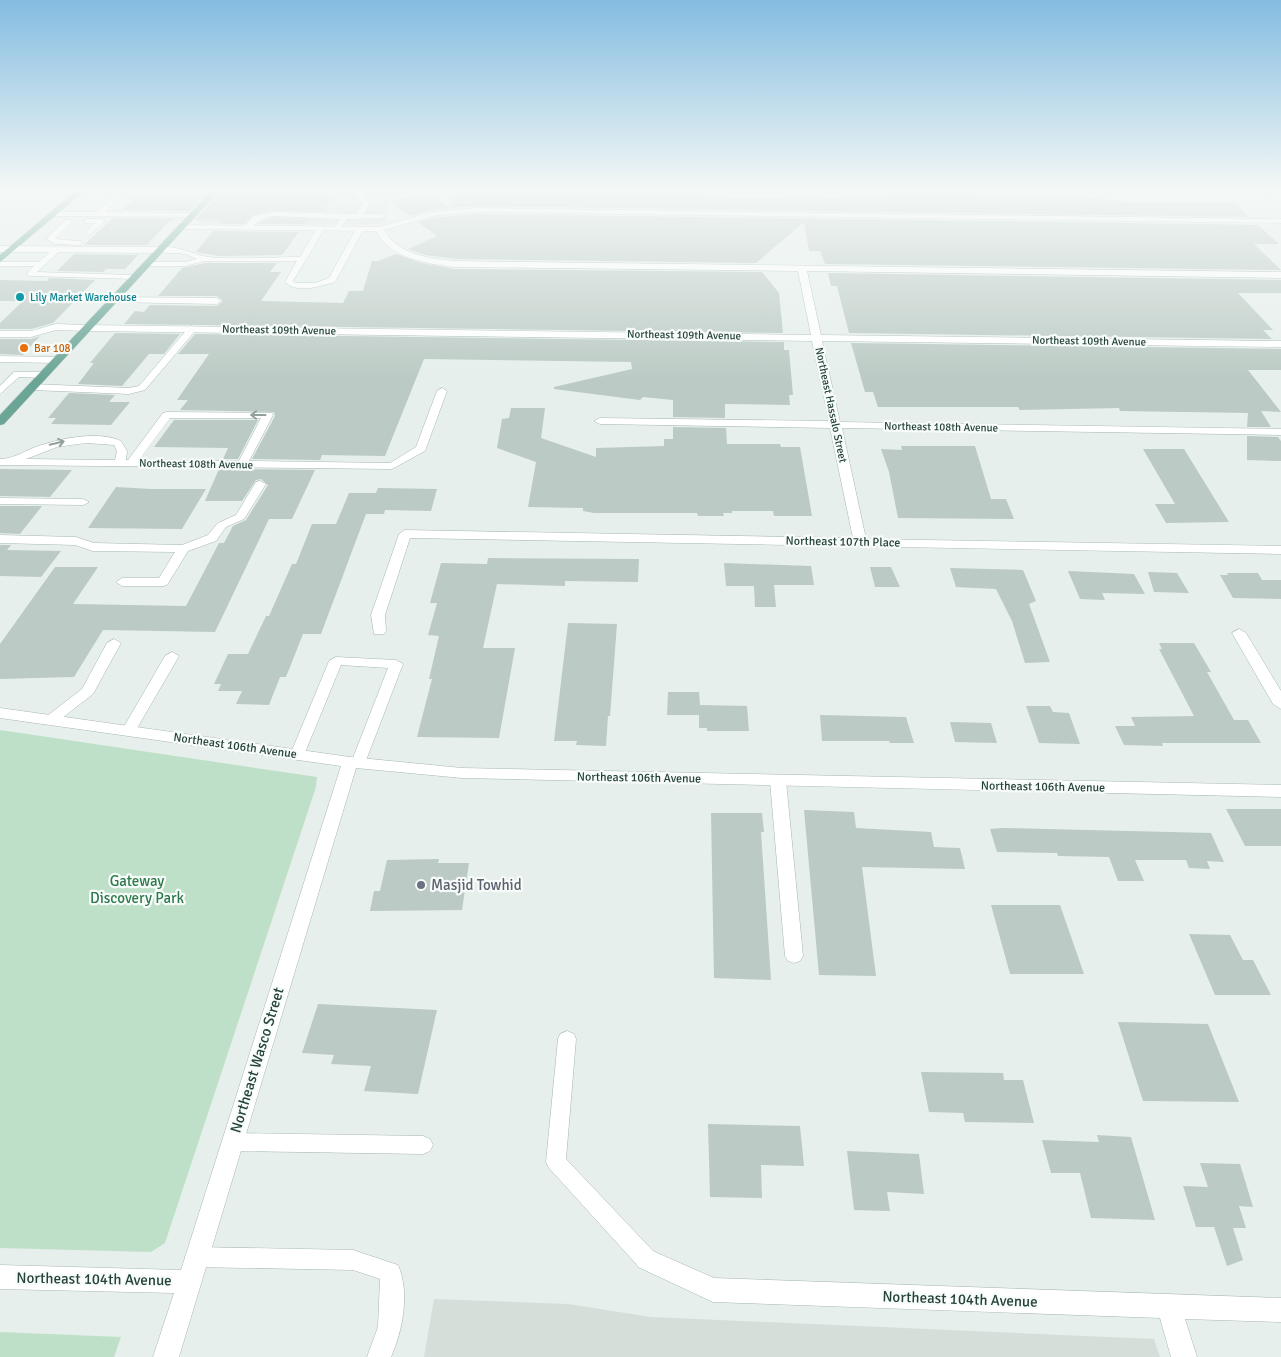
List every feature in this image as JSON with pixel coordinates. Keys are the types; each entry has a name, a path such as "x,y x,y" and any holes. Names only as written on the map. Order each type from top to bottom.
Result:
{"main road":[{"path":"1,419 157,253"}],"street":[{"path":"408,253 435,263 1281,275"},
{"name":"Northeast Hassalo Street","path":"802,268 860,542"},
{"name":"Northeast 109th Avenue","path":"87,328 1281,344"},
{"name":"Northeast 108th Avenue","path":"600,421 1281,432"},
{"name":"Northeast 107th Place","path":"379,631 378,615 405,534 1281,550"},
{"path":"1240,632 1281,704"},
{"name":"Northeast 106th Avenue","path":"0,713 354,763 462,773 1281,791"},
{"name":"Northeast Wasco Street","path":"166,1357 232,1142 354,763"},
{"name":"Northeast 104th Avenue","path":"646,1259 713,1290 1281,1310"},
{"name":"Northeast 104th Avenue","path":"0,1277 189,1282"},
{"path":"1169,1306 1184,1357"}],"lane":[{"path":"53,253 30,274 135,276"},
{"path":"190,253 206,259"},
{"path":"305,253 289,282 293,285 315,286 332,280 346,253"},
{"path":"147,264 185,264 206,259 302,259"},
{"path":"0,264 40,264"},
{"path":"114,300 217,301"},
{"path":"0,334 31,334 56,327 87,328"},
{"path":"32,387 138,390 142,388 192,329"},
{"path":"0,359 58,360"},
{"path":"0,391 16,374 44,375"},
{"name":"Northeast 108th Avenue","path":"0,462 392,466 421,449 442,391"},
{"path":"125,463 167,416 268,415 242,464"},
{"path":"12,462 46,445 82,440 116,441 122,451 125,463"},
{"path":"0,539 76,541 93,547 183,549 212,538 222,525 240,517 260,484"},
{"path":"0,501 83,502"},
{"path":"122,582 163,582 183,549"},
{"path":"52,719 88,692 114,643"},
{"path":"129,730 172,656"},
{"path":"297,755 336,661 396,664 354,763"},
{"path":"778,781 794,956"},
{"path":"567,1039 556,1162 646,1259"},
{"path":"232,1142 423,1145"},
{"path":"196,1257 353,1260 390,1272 393,1298 390,1323 379,1357"}],"shaded area":[{"path":"434,1299 568,1304 651,1317 1154,1339 1160,1357 424,1357"}],"green space":[{"name":"Gateway Discovery Park","path":"0,730 317,777 316,787 165,1243 151,1252 0,1248"},
{"path":"0,1332 121,1337 114,1357 0,1357"}],"building":[{"path":"204,253 283,253 282,255 219,256"},
{"path":"420,253 767,253 756,263 455,259"},
{"path":"821,253 1264,253 1281,270 825,264"},
{"path":"74,254 138,255 125,269 106,269 103,272 57,271"},
{"path":"396,254 421,263 455,269 762,272 779,293 783,333 124,324 135,311 144,312 150,305 217,306 222,302 217,296 158,296 182,268 205,263 277,263 270,272 281,272 261,301 343,303 349,291 363,291 372,261 378,261"},
{"path":"828,273 1281,280 1281,293 1238,293 1273,330 1263,330 1272,339 849,333 837,286 831,286"},
{"path":"49,278 95,280 53,323 31,329 0,329 0,323 23,301 0,301 0,280 47,281"},
{"path":"115,333 180,334 164,354 149,354 122,386 78,384 94,363 90,363"},
{"path":"195,334 784,342 784,350 789,350 793,395 789,395 790,405 725,404 725,418 673,417 673,400 643,397 640,400 554,389 554,387 632,369 631,362 424,359 385,456 322,455 320,460 252,459 275,416 274,412 180,410 188,400 177,400 209,354 178,354"},
{"path":"40,336 23,355 0,354 0,339 31,339"},
{"path":"851,343 1281,349 1281,370 1248,370 1281,412 1261,411 1271,427 1247,427 1248,413 1120,411 1119,408 1020,410 1018,407 878,407 873,392 865,392"},
{"path":"69,393 115,395 109,402 130,402 111,425 51,424 56,418 48,418"},
{"path":"511,408 545,408 541,438 596,457 596,448 664,446 664,439 673,439 673,427 726,428 727,444 780,444 781,447 800,447 812,516 774,516 773,511 732,511 732,513 723,513 724,516 698,516 697,513 594,513 583,511 583,508 528,507 536,462 497,448 502,419 509,418"},
{"path":"174,420 258,420 238,459 223,459 228,448 154,447"},
{"path":"1247,436 1278,437 1281,441 1281,461 1247,460"},
{"path":"901,446 975,446 991,499 1006,499 1014,519 898,518 889,472 881,449 902,450"},
{"path":"1143,449 1184,449 1229,522 1166,523 1155,504 1175,504"},
{"path":"0,469 72,470 50,497 0,496"},
{"path":"219,469 315,470 292,519 269,519 215,632 103,630 74,677 0,679 0,644 55,567 98,567 73,604 186,606 219,543 224,543 233,526 246,520 268,485 261,479 256,480 242,501 205,501"},
{"path":"116,487 206,489 182,529 88,528"},
{"path":"378,488 437,489 431,511 385,510 384,514 366,514 321,634 303,634 286,677 280,677 269,705 236,704 242,691 218,691 221,684 214,684 228,654 248,654 266,616 269,616 292,564 296,564 312,524 336,524 349,493 376,493"},
{"path":"0,506 42,506 20,534 0,533"},
{"path":"0,545 11,545 7,550 61,551 41,577 0,576"},
{"path":"488,558 639,559 638,582 565,581 565,586 497,584 483,648 515,648 499,738 417,737 432,679 429,679 439,636 428,635 437,603 430,603 441,563 487,564"},
{"path":"724,563 811,566 814,585 774,585 776,607 755,607 754,586 726,586"},
{"path":"870,567 891,567 900,587 875,587"},
{"path":"950,568 1023,570 1036,601 1029,604 1050,662 1025,663 1012,621 996,589 956,587"},
{"path":"1068,571 1134,574 1145,594 1102,593 1105,600 1080,599"},
{"path":"1148,572 1177,573 1189,593 1154,592"},
{"path":"1227,573 1258,573 1262,580 1281,580 1281,599 1233,598 1220,575 1228,575"},
{"path":"568,623 617,624 606,746 576,745 577,741 554,741"},
{"path":"1159,643 1194,643 1211,672 1207,672 1234,720 1248,720 1261,743 1162,743 1163,746 1124,745 1115,726 1135,726 1131,717 1194,716 1159,649 1162,649"},
{"path":"668,692 699,692 700,705 747,706 749,731 707,731 707,728 699,728 699,715 667,715"},
{"path":"1026,706 1050,706 1053,712 1069,713 1080,744 1039,743"},
{"path":"820,715 906,717 914,743 822,741"},
{"path":"950,722 991,723 997,743 955,742"},
{"path":"1226,809 1281,809 1281,846 1245,846"},
{"path":"804,810 854,812 856,828 931,832 934,847 960,848 965,869 862,867 876,976 819,975"},
{"path":"711,813 762,813 764,832 761,832 771,980 714,978"},
{"path":"990,829 1211,833 1224,862 1207,861 1210,869 1189,868 1186,860 1135,860 1144,881 1118,881 1109,857 1058,856 1057,853 997,852"},
{"path":"439,859 438,863 469,863 462,910 370,911 374,891 380,891 387,860"},
{"path":"991,905 1060,905 1084,974 1010,974"},
{"path":"1189,934 1230,935 1243,960 1253,960 1271,995 1215,995"},
{"path":"318,1004 437,1010 418,1094 364,1091 371,1066 331,1064 334,1055 302,1053"},
{"path":"1118,1022 1208,1024 1239,1102 1143,1101"},
{"path":"921,1072 1003,1073 1004,1080 1023,1080 1034,1123 965,1122 963,1113 929,1112"},
{"path":"708,1124 800,1126 804,1166 761,1165 762,1198 710,1197"},
{"path":"1097,1135 1131,1137 1155,1220 1091,1218 1080,1173 1051,1173 1042,1140 1099,1142"},
{"path":"847,1151 919,1154 924,1194 887,1192 890,1211 854,1210"},
{"path":"1200,1163 1240,1164 1253,1207 1239,1206 1246,1228 1233,1228 1243,1260 1227,1266 1214,1227 1196,1227 1183,1186 1208,1187"}],"place":[{"name":"Lily Market Warehouse","path":"20,297"},
{"name":"Bar 108","path":"24,348"},
{"name":"Masjid Towhid","path":"421,885"}]}
